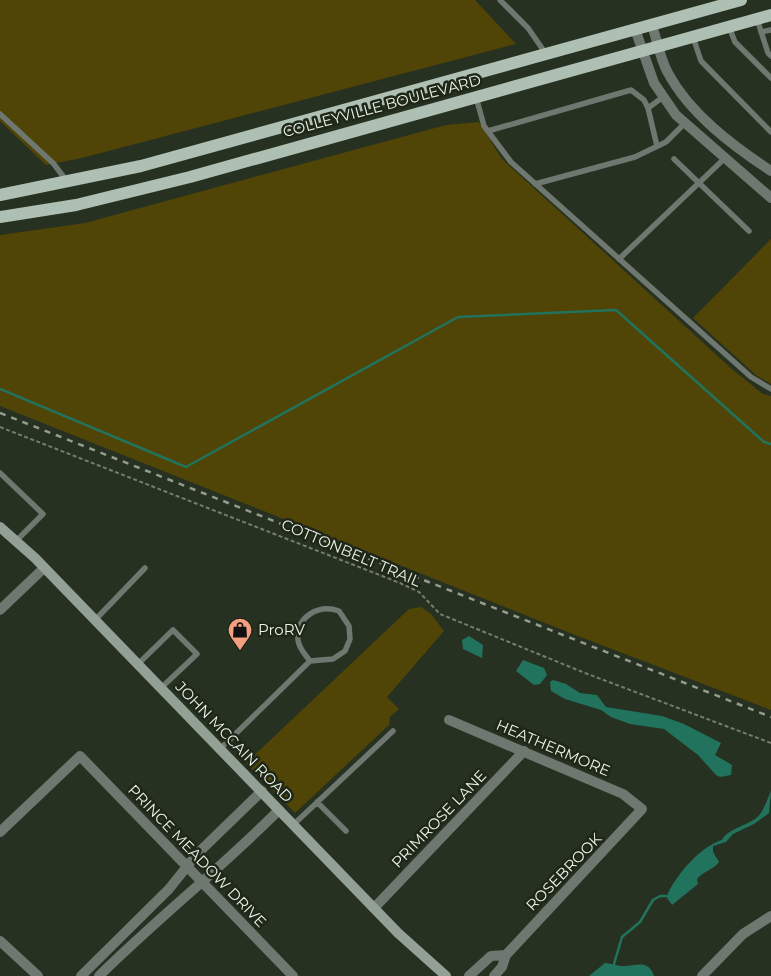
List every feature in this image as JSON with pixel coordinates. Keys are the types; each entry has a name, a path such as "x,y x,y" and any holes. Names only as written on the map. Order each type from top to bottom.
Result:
{"main road":[{"name":"COLLEYVILLE BOULEVARD","path":"0,195 141,166 652,25 708,4 741,0"},
{"name":"COLLEYVILLE BOULEVARD","path":"0,217 76,205 190,177 771,15"},
{"path":"310,120 316,141"},
{"name":"JOHN MCCAIN ROAD","path":"0,527 95,620 398,933 446,976"}],"street":[{"path":"652,25 666,71 677,87 706,121 736,146 771,171"},
{"path":"635,29 654,83 663,97 685,124 771,198"},
{"path":"725,158 736,146"},
{"path":"0,610 44,568"},
{"name":"HEATHERMORE","path":"449,720 623,794 642,809"},
{"name":"PRIMROSE LANE","path":"374,907 524,751"},
{"name":"PRINCE MEADOW DRIVE","path":"0,832 80,756 293,976"},
{"path":"81,976 262,791"},
{"name":"ROSEBROOK","path":"494,976 502,967 506,955 642,809"},
{"path":"99,976 145,931 201,883 278,810"},
{"path":"702,976 743,934 771,916"},
{"path":"0,941 38,976"},
{"name":"ROSEBROOK","path":"469,976 491,956 506,955"}],"lane":[{"path":"502,2 510,0"},
{"path":"502,2 528,28 546,54"},
{"path":"757,19 768,53 771,56"},
{"path":"729,27 735,42 771,78"},
{"path":"761,32 771,30"},
{"path":"693,37 701,61 771,132"},
{"path":"488,132 631,90 644,100 648,108 657,146"},
{"path":"476,97 484,126 511,162 751,377 771,389"},
{"path":"648,108 663,97"},
{"path":"0,114 53,163 68,182"},
{"path":"535,184 635,157 666,142 685,124"},
{"path":"618,259 725,158"},
{"path":"674,159 749,231"},
{"path":"0,473 42,514 16,541"},
{"path":"95,620 145,568"},
{"path":"220,749 310,660 333,659 345,651 350,639 348,626 339,611 323,608 313,611 301,626 298,638 301,650 310,660"},
{"path":"138,664 173,630 197,654 161,688"},
{"path":"293,825 393,731"},
{"path":"317,802 346,831"}],"path":[{"name":"COTTONBELT TRAIL","path":"0,427 400,583 419,592 440,614 585,673 771,743"}],"shaded area":[{"path":"0,0 475,0 516,44 82,158 46,165 0,121"},
{"path":"479,122 502,159 733,370 763,394 771,396 771,710 570,633 0,406 0,235 85,223 446,125"},
{"path":"771,239 771,384 757,376 693,318"},
{"path":"421,607 431,614 444,631 387,697 399,709 390,717 389,725 295,813 246,763 409,609"}],"water":[{"path":"469,636 483,645 482,658 463,649 462,640"},
{"path":"523,660 544,668 547,675 540,684 534,685 516,671"},
{"path":"553,680 566,684 580,693 597,695 606,707 662,716 684,724 721,743 715,755 732,765 731,775 720,777 716,775 698,755 664,729 630,724 611,717 601,710 565,699 551,691 550,682"},
{"path":"771,791 769,813 754,824 733,834 726,842 713,846 713,852 719,862 700,876 697,879 698,884 672,905 667,898 668,893 684,869 706,848 722,840 728,833 758,816 763,810"},
{"path":"605,963 622,966 645,965 654,976 589,976"}],"waterway":[{"path":"0,389 186,467 458,317 616,310 764,442 771,444"},
{"path":"614,964 622,937 640,922 653,900 660,896 668,896"}],"railway":[{"path":"0,413 771,717"}],"place":[{"name":"ProRV","path":"240,651"}]}
